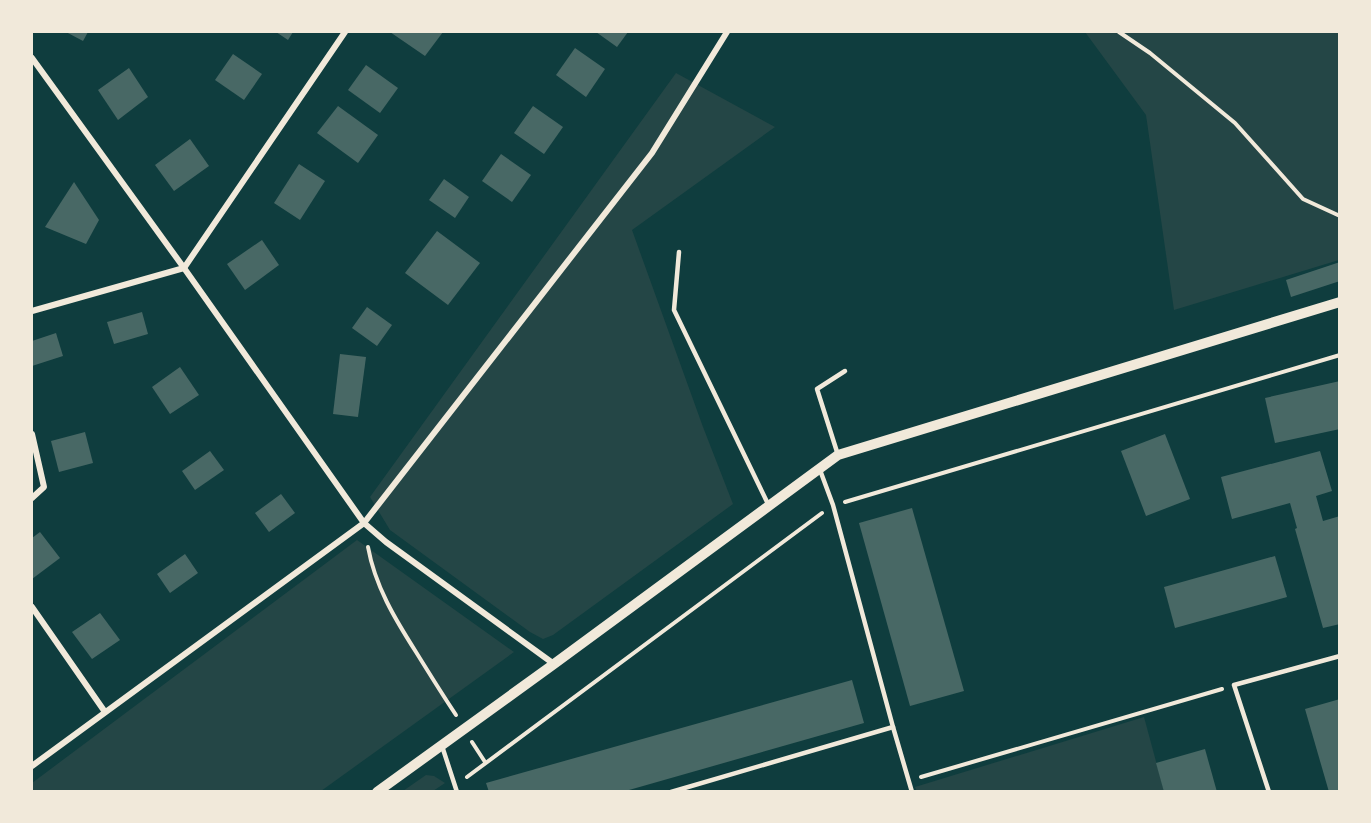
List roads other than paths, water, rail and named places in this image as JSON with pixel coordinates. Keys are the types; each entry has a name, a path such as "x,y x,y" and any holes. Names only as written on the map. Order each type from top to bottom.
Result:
{"street":[{"path":"32,311 184,268 345,32"},
{"path":"32,766 364,523 652,153 727,32"},
{"path":"32,57 364,523 386,542 554,664"},
{"path":"377,792 838,455 1340,302"},
{"path":"32,434 44,487 32,498"},
{"path":"32,607 105,712"}],"lane":[{"path":"679,252 674,310 769,506"},
{"path":"838,455 817,389 845,371"},
{"path":"819,469 833,505 912,792"},
{"path":"1269,792 1234,685 1340,656"},
{"path":"671,792 893,727"},
{"path":"442,746 456,789"}]}
